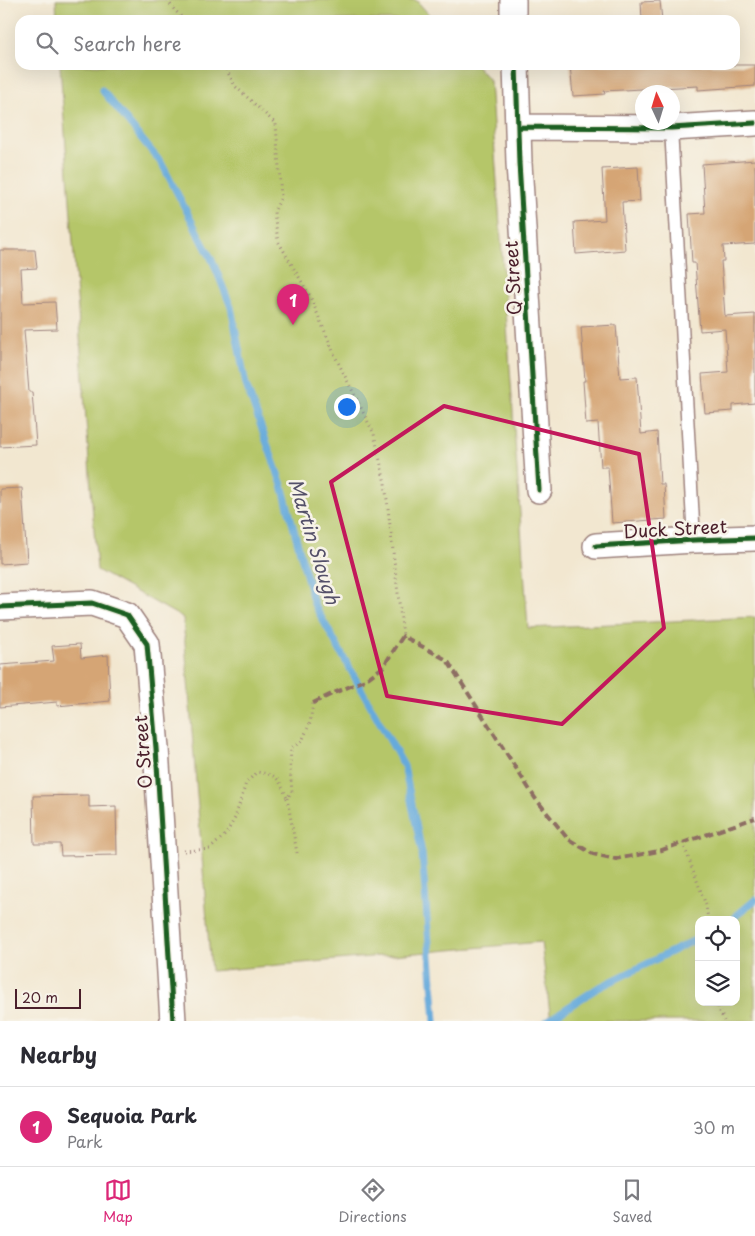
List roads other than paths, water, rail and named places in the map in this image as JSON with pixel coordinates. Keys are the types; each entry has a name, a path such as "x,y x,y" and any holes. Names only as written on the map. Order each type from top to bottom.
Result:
{"street":[{"path":"512,0 514,15"},
{"name":"Q Street","path":"516,70 519,163 539,490"},
{"path":"680,127 755,123"},
{"path":"518,127 635,128"},
{"name":"Duck Street","path":"596,546 755,538"},
{"name":"O Street","path":"0,607 92,603 127,615 147,644 156,748 173,1021"}],"lane":[{"path":"671,130 694,540"}],"waterway":[{"name":"Martin Slough","path":"102,90 162,164 213,262 231,307 246,385 282,485 314,604 404,766 422,853 435,1021"},
{"path":"736,916 755,900"},
{"path":"547,1021 596,989 695,940"}],"place":[{"name":"Sequoia Park","path":"293,325"}]}
